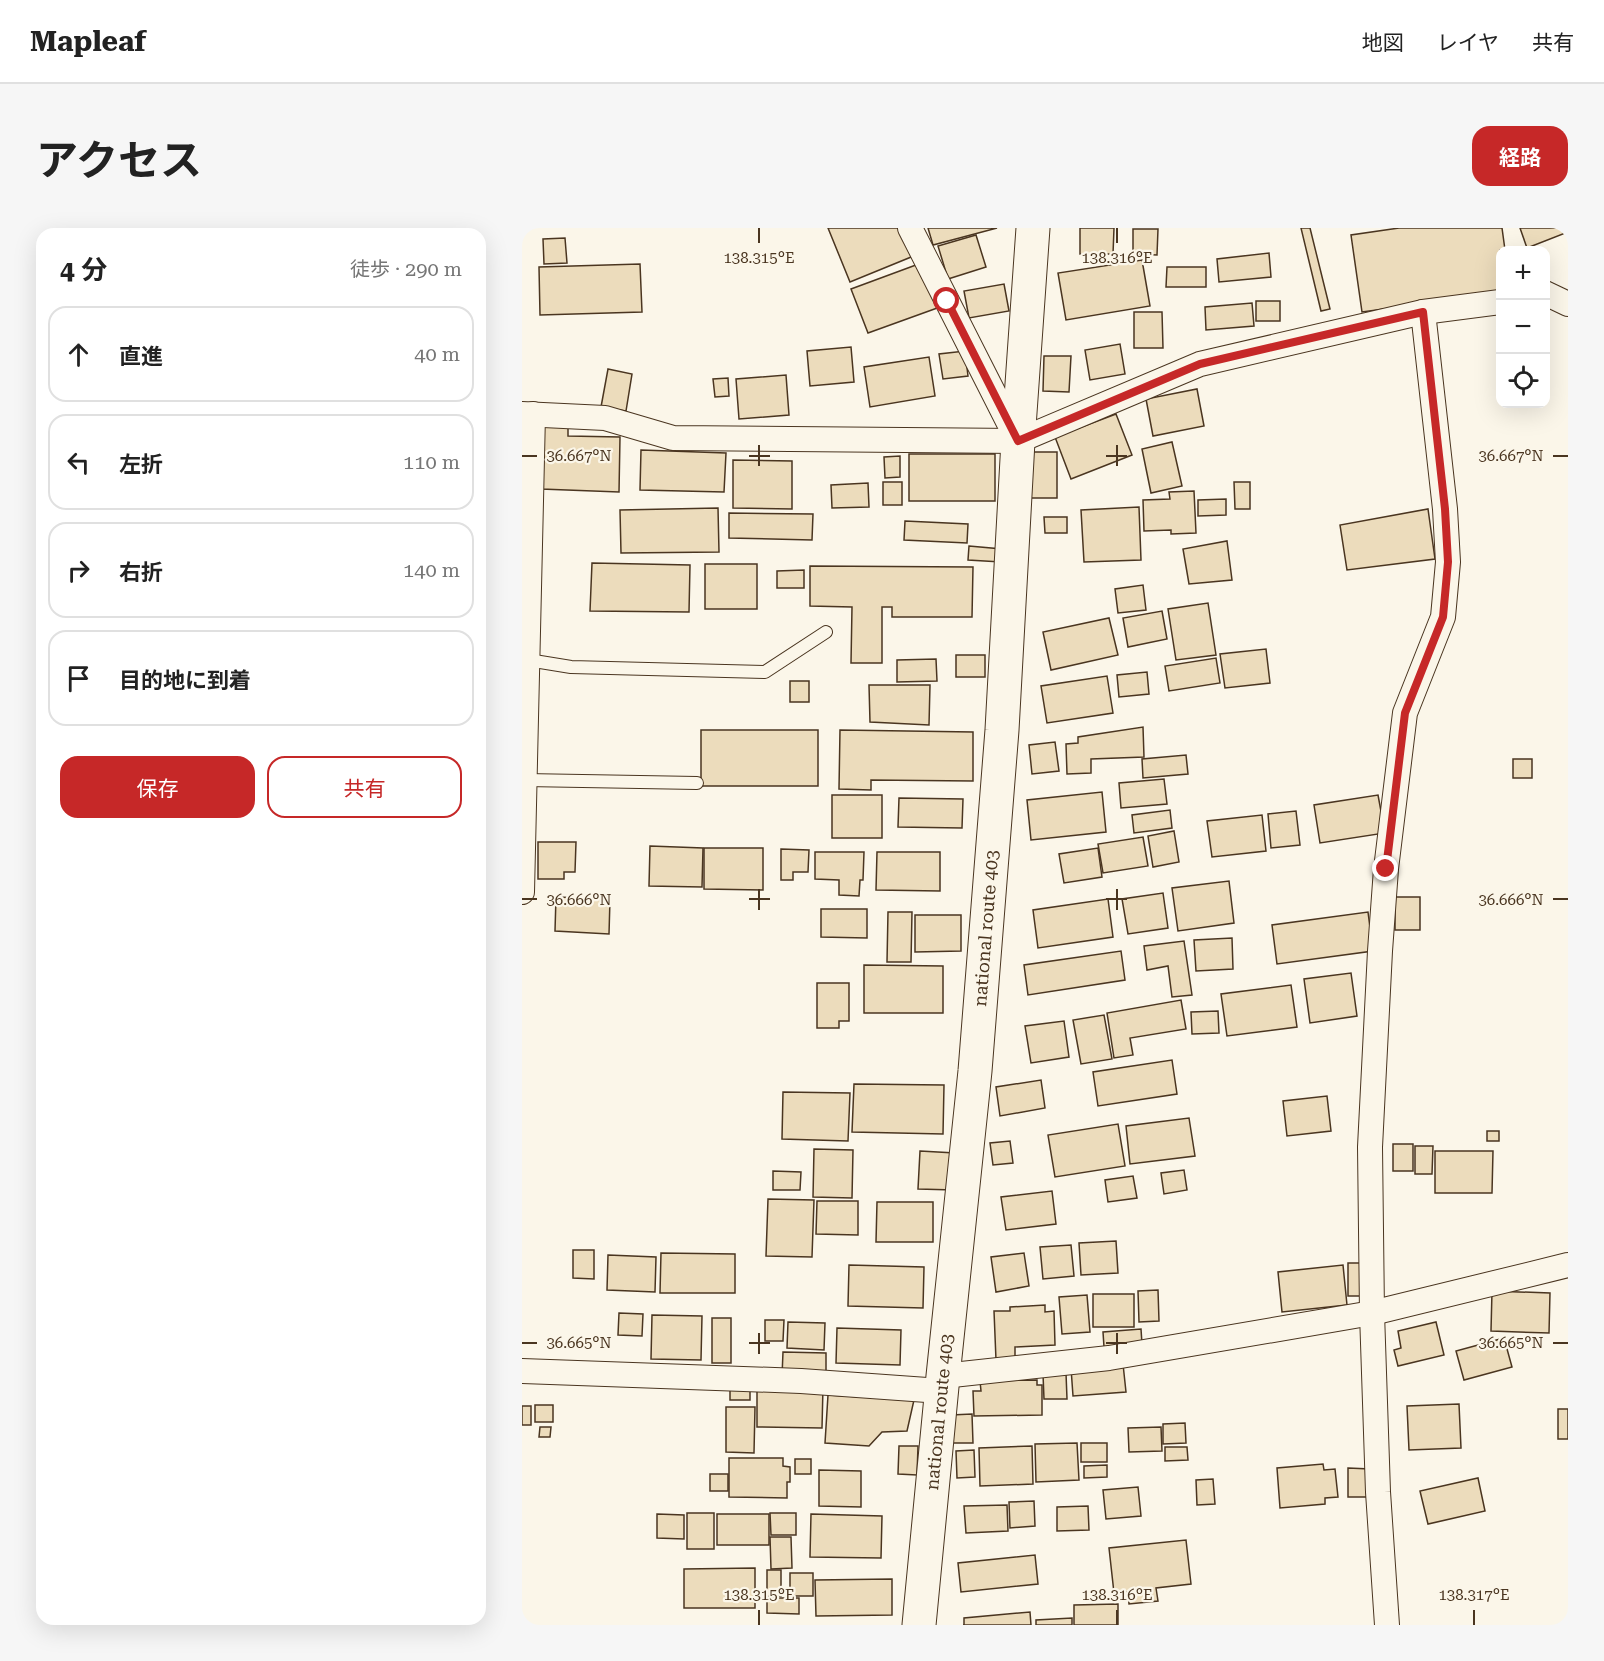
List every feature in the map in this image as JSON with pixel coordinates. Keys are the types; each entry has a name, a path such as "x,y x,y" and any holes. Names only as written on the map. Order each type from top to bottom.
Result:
{"highway":[{"name":"national route 403","path":"920,1625 942,1384 975,1071 1002,730 1018,441 1033,228"}],"street":[{"path":"910,228 1018,441"},
{"path":"1550,295 1568,304"},
{"path":"522,892 528,660 528,414 605,418 673,438 1018,441 1200,364 1423,312 1496,303"},
{"path":"1387,1625 1377,1492 1370,1148 1386,869 1405,713 1443,617 1448,562 1445,509 1423,312"},
{"path":"522,1371 942,1384 1372,1313 1568,1266"}],"lane":[{"path":"528,660 571,667 765,672 826,632"},
{"path":"525,780 697,783"}],"building":[{"path":"828,228 905,228 916,255 850,282"},
{"path":"928,228 997,228 933,245"},
{"path":"1080,228 1114,228 1113,254 1080,254"},
{"path":"1301,228 1310,228 1330,309 1321,311"},
{"path":"1399,228 1502,228 1504,246 1496,246 1496,294 1362,312 1351,235"},
{"path":"1520,228 1568,228 1568,232 1532,246 1526,246"},
{"path":"1133,229 1158,229 1157,255 1133,254"},
{"path":"976,235 986,267 948,279 938,246"},
{"path":"565,238 567,263 544,264 543,239"},
{"path":"1269,253 1271,277 1219,282 1217,259"},
{"path":"1142,260 1150,306 1066,320 1058,273"},
{"path":"924,262 940,307 868,333 851,289"},
{"path":"640,264 642,312 540,315 539,267"},
{"path":"1167,267 1206,267 1206,287 1166,287"},
{"path":"1004,284 1009,311 969,318 964,291"},
{"path":"1256,301 1280,301 1280,321 1256,321"},
{"path":"1252,303 1254,326 1206,330 1205,307"},
{"path":"1134,312 1162,312 1163,348 1134,348"},
{"path":"1120,344 1125,374 1090,380 1085,350"},
{"path":"851,347 854,382 810,386 807,351"},
{"path":"965,351 968,376 943,379 939,354"},
{"path":"1044,356 1071,356 1069,392 1043,391"},
{"path":"929,357 935,396 870,407 864,367"},
{"path":"608,369 632,374 626,411 601,407"},
{"path":"786,375 789,415 739,419 736,379"},
{"path":"728,378 729,396 715,397 713,379"},
{"path":"1197,389 1204,426 1153,436 1146,399"},
{"path":"1116,414 1132,455 1071,479 1055,437"},
{"path":"543,423 568,424 568,436 620,437 619,492 541,489"},
{"path":"1172,442 1182,486 1151,493 1142,449"},
{"path":"641,450 726,453 724,492 640,490"},
{"path":"1030,452 1057,452 1057,498 1030,498"},
{"path":"909,454 995,454 995,501 909,501"},
{"path":"900,456 900,477 885,478 884,457"},
{"path":"733,460 792,461 792,509 733,508"},
{"path":"883,482 902,482 902,505 883,505"},
{"path":"1234,482 1250,482 1250,509 1235,509"},
{"path":"868,483 869,507 832,508 831,485"},
{"path":"1194,491 1196,533 1171,534 1171,530 1144,531 1143,500 1170,499 1169,492"},
{"path":"1226,499 1226,515 1198,516 1198,500"},
{"path":"1139,507 1141,560 1084,562 1081,510"},
{"path":"718,508 719,552 621,553 620,510"},
{"path":"1428,509 1435,559 1347,570 1340,525"},
{"path":"729,513 813,514 812,540 729,538"},
{"path":"1044,517 1067,517 1067,533 1045,533"},
{"path":"905,521 968,524 967,543 904,540"},
{"path":"1227,541 1232,580 1189,584 1183,549"},
{"path":"969,546 1002,549 1001,562 968,560"},
{"path":"592,563 690,565 689,612 590,611"},
{"path":"705,564 757,564 757,609 705,609"},
{"path":"810,566 973,567 972,617 892,617 892,607 882,607 882,663 851,663 852,607 810,606"},
{"path":"804,570 804,588 777,588 777,571"},
{"path":"1143,585 1146,610 1118,613 1115,589"},
{"path":"1208,603 1216,655 1176,660 1168,609"},
{"path":"1162,611 1167,639 1128,647 1123,618"},
{"path":"1109,618 1118,655 1051,670 1043,632"},
{"path":"1266,649 1270,683 1225,688 1220,654"},
{"path":"956,655 985,655 985,677 956,677"},
{"path":"1216,658 1220,683 1169,691 1165,666"},
{"path":"936,659 937,681 897,682 897,660"},
{"path":"1147,672 1149,694 1119,697 1117,675"},
{"path":"1107,676 1113,713 1047,723 1041,686"},
{"path":"790,681 809,681 809,702 790,702"},
{"path":"869,685 930,685 929,725 870,722"},
{"path":"1143,727 1144,757 1091,759 1091,773 1067,774 1066,744 1078,743 1078,737"},
{"path":"701,730 818,730 818,786 701,786"},
{"path":"840,730 973,732 973,781 871,780 871,790 839,789"},
{"path":"1055,742 1059,771 1032,774 1029,745"},
{"path":"1186,755 1188,774 1143,778 1142,759"},
{"path":"1513,759 1532,759 1532,778 1513,778"},
{"path":"1164,779 1167,804 1121,808 1119,783"},
{"path":"1102,792 1106,832 1031,840 1027,800"},
{"path":"832,795 882,795 882,838 832,838"},
{"path":"1378,795 1385,833 1320,843 1314,805"},
{"path":"899,798 963,799 962,828 898,827"},
{"path":"1170,810 1172,828 1134,833 1132,815"},
{"path":"1296,811 1300,845 1271,848 1268,814"},
{"path":"1262,815 1266,851 1212,857 1207,821"},
{"path":"1174,831 1179,862 1153,867 1148,836"},
{"path":"1143,837 1148,866 1103,873 1098,844"},
{"path":"538,842 576,842 575,872 564,872 564,879 538,879"},
{"path":"650,846 703,848 702,887 649,886"},
{"path":"704,848 763,848 763,890 704,889"},
{"path":"1098,848 1102,877 1064,883 1059,854"},
{"path":"781,849 809,850 808,872 793,872 793,880 781,880"},
{"path":"815,852 864,852 863,880 860,880 859,896 839,895 839,880 815,879"},
{"path":"877,852 940,852 940,891 876,890"},
{"path":"1229,881 1234,923 1178,931 1172,888"},
{"path":"1163,893 1168,928 1128,934 1122,899"},
{"path":"556,897 610,899 609,934 555,931"},
{"path":"1395,897 1420,897 1420,930 1395,930"},
{"path":"1108,899 1113,937 1038,948 1033,910"},
{"path":"821,909 867,909 867,938 821,937"},
{"path":"888,912 912,912 911,962 887,962"},
{"path":"1368,912 1373,951 1277,964 1272,925"},
{"path":"915,915 961,915 961,951 915,952"},
{"path":"1232,938 1233,969 1196,971 1194,940"},
{"path":"1184,941 1192,995 1172,997 1168,966 1147,970 1144,946"},
{"path":"1121,951 1125,980 1028,995 1024,965"},
{"path":"864,965 943,966 943,1013 864,1013"},
{"path":"1351,973 1357,1016 1310,1023 1304,979"},
{"path":"817,983 849,983 849,1021 839,1021 839,1028 817,1028"},
{"path":"1291,985 1297,1027 1227,1036 1221,994"},
{"path":"1181,1000 1186,1029 1130,1038 1133,1055 1114,1058 1107,1013"},
{"path":"1218,1011 1219,1033 1192,1034 1191,1012"},
{"path":"1104,1015 1112,1059 1081,1064 1073,1020"},
{"path":"1064,1021 1069,1057 1031,1063 1025,1026"},
{"path":"1172,1060 1177,1094 1098,1106 1093,1072"},
{"path":"1041,1080 1045,1108 1000,1116 996,1087"},
{"path":"854,1084 944,1085 943,1134 852,1132"},
{"path":"783,1092 850,1093 848,1141 782,1139"},
{"path":"1327,1096 1331,1131 1287,1136 1283,1101"},
{"path":"1189,1118 1195,1156 1130,1164 1126,1126"},
{"path":"1118,1124 1125,1166 1055,1177 1048,1135"},
{"path":"1487,1131 1499,1131 1499,1141 1487,1141"},
{"path":"1010,1141 1013,1163 993,1165 990,1143"},
{"path":"1393,1144 1413,1144 1413,1171 1393,1171"},
{"path":"1415,1146 1433,1146 1432,1174 1415,1174"},
{"path":"814,1149 853,1150 852,1198 813,1197"},
{"path":"920,1151 955,1153 954,1190 918,1189"},
{"path":"1435,1151 1493,1151 1492,1193 1435,1193"},
{"path":"1184,1170 1187,1190 1164,1194 1161,1173"},
{"path":"773,1171 801,1172 800,1190 773,1190"},
{"path":"1133,1176 1137,1198 1108,1202 1105,1180"},
{"path":"1052,1191 1056,1224 1006,1230 1001,1197"},
{"path":"768,1199 814,1200 812,1257 766,1256"},
{"path":"817,1201 858,1201 858,1235 816,1234"},
{"path":"877,1202 933,1202 933,1242 876,1242"},
{"path":"1116,1241 1118,1273 1081,1275 1079,1243"},
{"path":"1071,1245 1074,1276 1043,1279 1040,1247"},
{"path":"573,1250 594,1250 594,1279 573,1278"},
{"path":"661,1253 735,1254 735,1293 660,1293"},
{"path":"1024,1253 1029,1286 996,1292 991,1257"},
{"path":"608,1255 656,1257 655,1292 607,1290"},
{"path":"1348,1263 1364,1263 1364,1296 1348,1296"},
{"path":"849,1265 924,1267 923,1308 848,1306"},
{"path":"1343,1265 1347,1305 1282,1312 1278,1272"},
{"path":"1158,1290 1159,1321 1139,1322 1138,1291"},
{"path":"1492,1291 1550,1293 1549,1333 1491,1331"},
{"path":"1093,1294 1134,1294 1134,1327 1093,1327"},
{"path":"1087,1295 1090,1332 1062,1334 1059,1297"},
{"path":"1045,1305 1045,1312 1054,1311 1055,1345 1015,1347 1015,1359 996,1360 994,1311 1010,1311 1010,1307"},
{"path":"619,1313 643,1314 642,1336 618,1335"},
{"path":"652,1315 702,1316 701,1360 651,1359"},
{"path":"712,1318 731,1318 731,1363 712,1363"},
{"path":"765,1320 784,1320 783,1341 765,1341"},
{"path":"788,1322 825,1323 824,1350 787,1348"},
{"path":"1436,1322 1444,1355 1398,1366 1394,1350 1401,1348 1398,1331"},
{"path":"837,1328 901,1330 900,1365 836,1363"},
{"path":"1141,1329 1142,1344 1104,1347 1103,1332"},
{"path":"1504,1338 1512,1367 1464,1380 1456,1351"},
{"path":"783,1352 826,1353 826,1377 782,1376"},
{"path":"1123,1364 1126,1392 1073,1396 1071,1368"},
{"path":"1066,1373 1067,1399 1044,1399 1043,1374"},
{"path":"1037,1380 1037,1385 1042,1385 1042,1415 974,1416 973,1391 981,1391 980,1381"},
{"path":"730,1383 750,1383 750,1400 730,1400"},
{"path":"757,1386 823,1387 822,1428 757,1427"},
{"path":"828,1395 914,1400 907,1431 882,1432 869,1446 825,1443"},
{"path":"1459,1404 1461,1448 1409,1450 1407,1406"},
{"path":"535,1405 553,1405 553,1422 535,1422"},
{"path":"522,1406 531,1406 531,1425 522,1425"},
{"path":"726,1407 755,1407 754,1453 726,1452"},
{"path":"1558,1409 1568,1409 1568,1439 1558,1439"},
{"path":"972,1414 973,1443 953,1443 951,1415"},
{"path":"1185,1423 1186,1443 1163,1444 1163,1424"},
{"path":"540,1427 551,1427 550,1437 539,1437"},
{"path":"1161,1427 1162,1451 1129,1452 1128,1428"},
{"path":"1077,1443 1079,1480 1036,1482 1035,1444"},
{"path":"1081,1443 1107,1443 1107,1462 1081,1462"},
{"path":"899,1446 918,1446 917,1475 898,1474"},
{"path":"1032,1446 1033,1484 980,1486 979,1448"},
{"path":"1165,1447 1187,1447 1188,1460 1165,1461"},
{"path":"974,1450 975,1477 957,1478 956,1451"},
{"path":"729,1458 783,1458 783,1466 790,1467 787,1498 729,1497"},
{"path":"795,1459 811,1459 811,1474 795,1474"},
{"path":"1323,1464 1324,1470 1335,1469 1338,1497 1325,1498 1325,1504 1280,1508 1277,1468"},
{"path":"1107,1465 1107,1477 1084,1478 1084,1466"},
{"path":"1348,1468 1370,1469 1370,1497 1348,1497"},
{"path":"819,1470 861,1471 861,1507 819,1506"},
{"path":"710,1474 728,1474 728,1491 710,1491"},
{"path":"1478,1478 1485,1511 1428,1524 1420,1491"},
{"path":"1213,1479 1215,1504 1197,1505 1196,1480"},
{"path":"1138,1487 1141,1516 1106,1519 1103,1490"},
{"path":"1034,1501 1035,1526 1010,1528 1009,1502"},
{"path":"1007,1505 1008,1531 966,1533 964,1506"},
{"path":"1088,1506 1089,1530 1057,1531 1057,1507"},
{"path":"687,1513 714,1513 714,1549 687,1549"},
{"path":"770,1513 796,1513 796,1535 771,1535"},
{"path":"657,1514 684,1515 684,1539 657,1538"},
{"path":"717,1514 769,1514 769,1545 717,1545"},
{"path":"811,1514 882,1516 881,1558 810,1557"},
{"path":"770,1537 791,1537 792,1568 771,1569"},
{"path":"1186,1540 1191,1584 1156,1588 1158,1601 1129,1604 1128,1592 1114,1593 1109,1548"},
{"path":"1035,1555 1038,1584 961,1592 958,1563"},
{"path":"755,1568 755,1608 684,1608 684,1569"},
{"path":"767,1570 781,1570 781,1596 767,1596"},
{"path":"790,1573 813,1573 813,1596 790,1596"},
{"path":"892,1579 892,1615 816,1616 815,1580"},
{"path":"767,1598 799,1598 799,1614 767,1613"},
{"path":"1118,1604 1118,1625 1074,1625 1074,1605"},
{"path":"1030,1612 1031,1625 964,1625 964,1618"},
{"path":"1072,1618 1072,1625 1036,1625 1036,1620"}],"route":[{"path":"947,301 1018,441 1200,364 1423,312 1445,509 1448,562 1443,617 1405,713 1386,869"}]}
